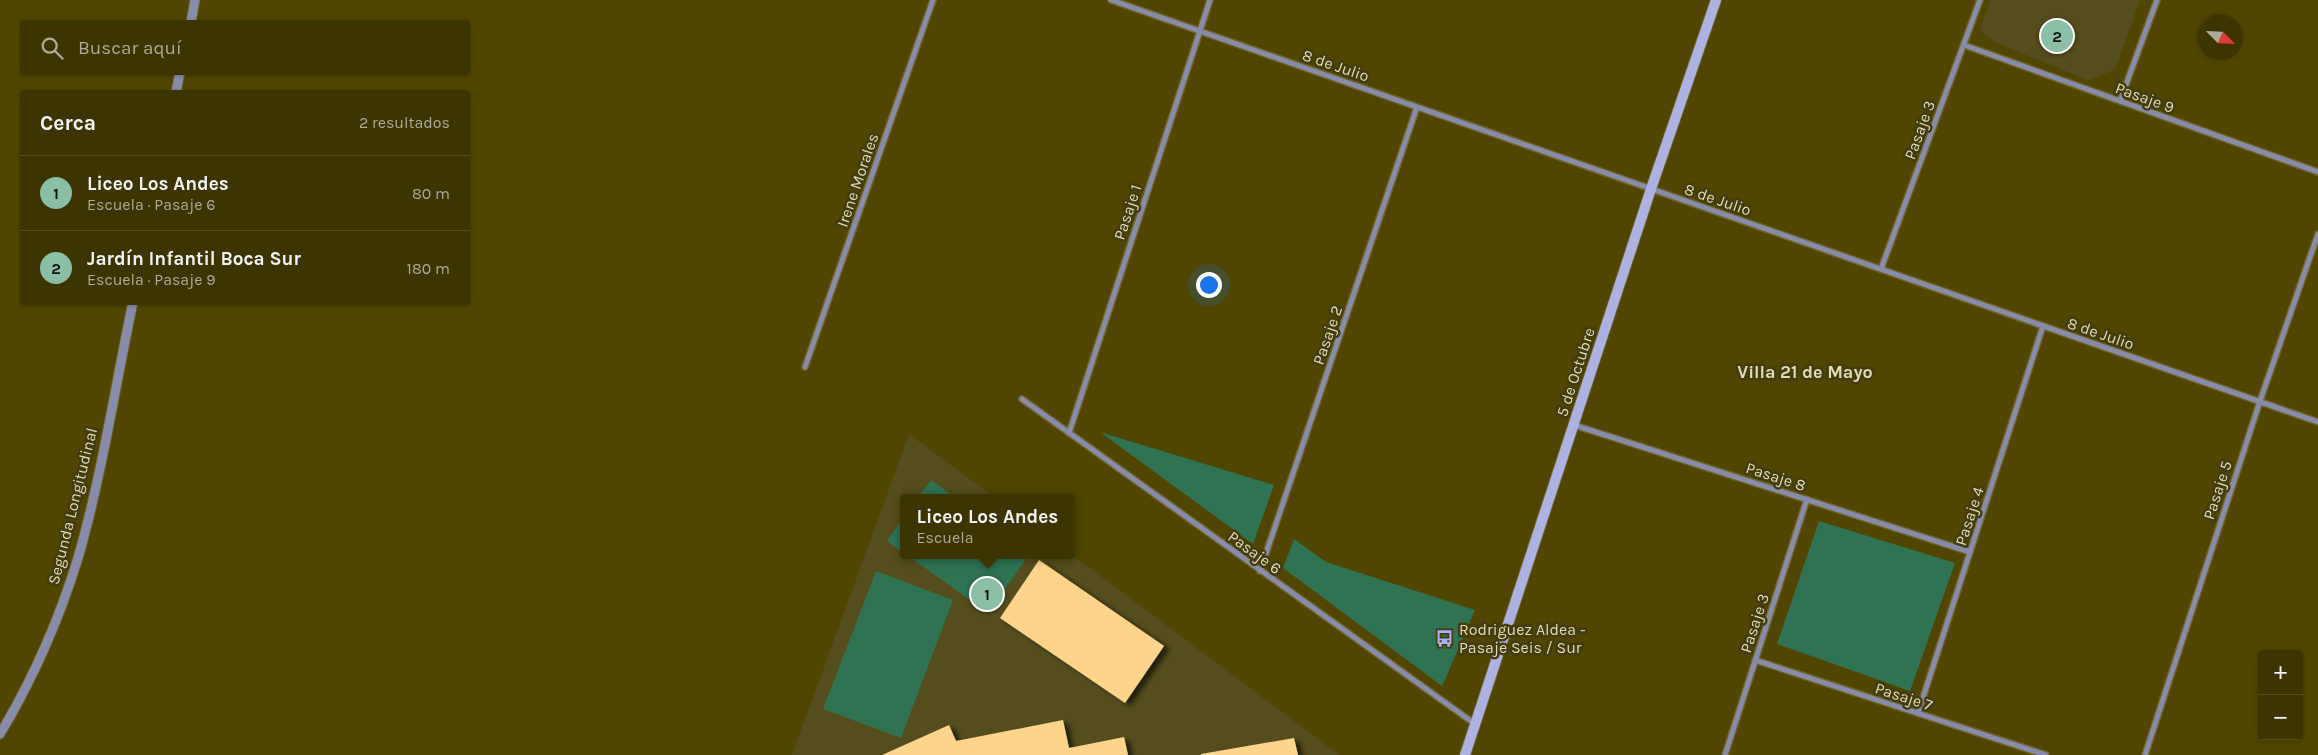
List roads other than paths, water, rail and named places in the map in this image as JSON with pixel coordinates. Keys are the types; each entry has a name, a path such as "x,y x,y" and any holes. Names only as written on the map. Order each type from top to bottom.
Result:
{"main road":[{"name":"5 de Octubre","path":"1465,755 1650,189 1716,0"}],"street":[{"path":"191,20 195,0"},
{"name":"Irene Morales","path":"805,367 933,0"},
{"name":"8 de Julio","path":"1111,0 2318,422"},
{"name":"Pasaje 1","path":"1070,433 1210,0"},
{"name":"Pasaje 3","path":"1881,270 1980,0"},
{"path":"2120,102 2158,0"},
{"name":"Pasaje 9","path":"1964,45 2318,172"},
{"path":"176,90 179,75"},
{"name":"Pasaje 2","path":"1260,571 1417,107"},
{"name":"Pasaje 5","path":"2144,755 2260,401 2318,234"},
{"name":"Segunda Longitudinal","path":"0,734 41,656 78,558 91,506 132,305"},
{"name":"Pasaje 4","path":"1918,713 2043,326"},
{"name":"Pasaje 6","path":"1022,399 1475,724"},
{"name":"Pasaje 8","path":"1574,424 1970,552"},
{"name":"Pasaje 3","path":"1724,755 1807,499"},
{"name":"Pasaje 7","path":"1755,660 2046,755"}],"place":[{"name":"Jardín Infantil Boca Sur","path":"2057,36"},
{"name":"Liceo Los Andes","path":"987,594"},
{"name":"Rodriguez Aldea - Pasaje Seis / Sur","path":"1445,638"}],"district":[{"name":"Villa 21 de Mayo","path":"1805,372"}]}
